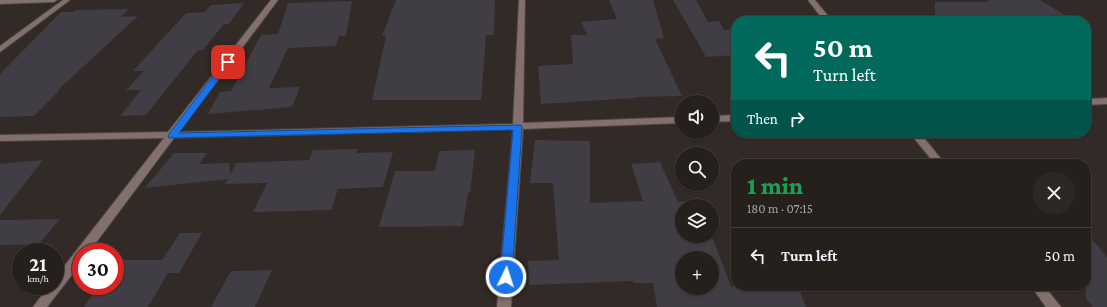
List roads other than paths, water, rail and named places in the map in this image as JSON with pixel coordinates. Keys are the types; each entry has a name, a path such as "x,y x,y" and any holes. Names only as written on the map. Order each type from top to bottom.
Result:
{"street":[{"path":"0,2 54,0"},
{"path":"0,50 67,0"},
{"path":"90,243 275,0"},
{"path":"504,307 518,127 522,0"},
{"path":"811,0 824,16"},
{"path":"1091,102 1107,101"},
{"path":"719,119 731,118"},
{"path":"0,138 172,136 518,127 675,120"},
{"path":"919,138 936,159"},
{"path":"40,307 72,266"},
{"path":"1041,291 1054,307"}]}
